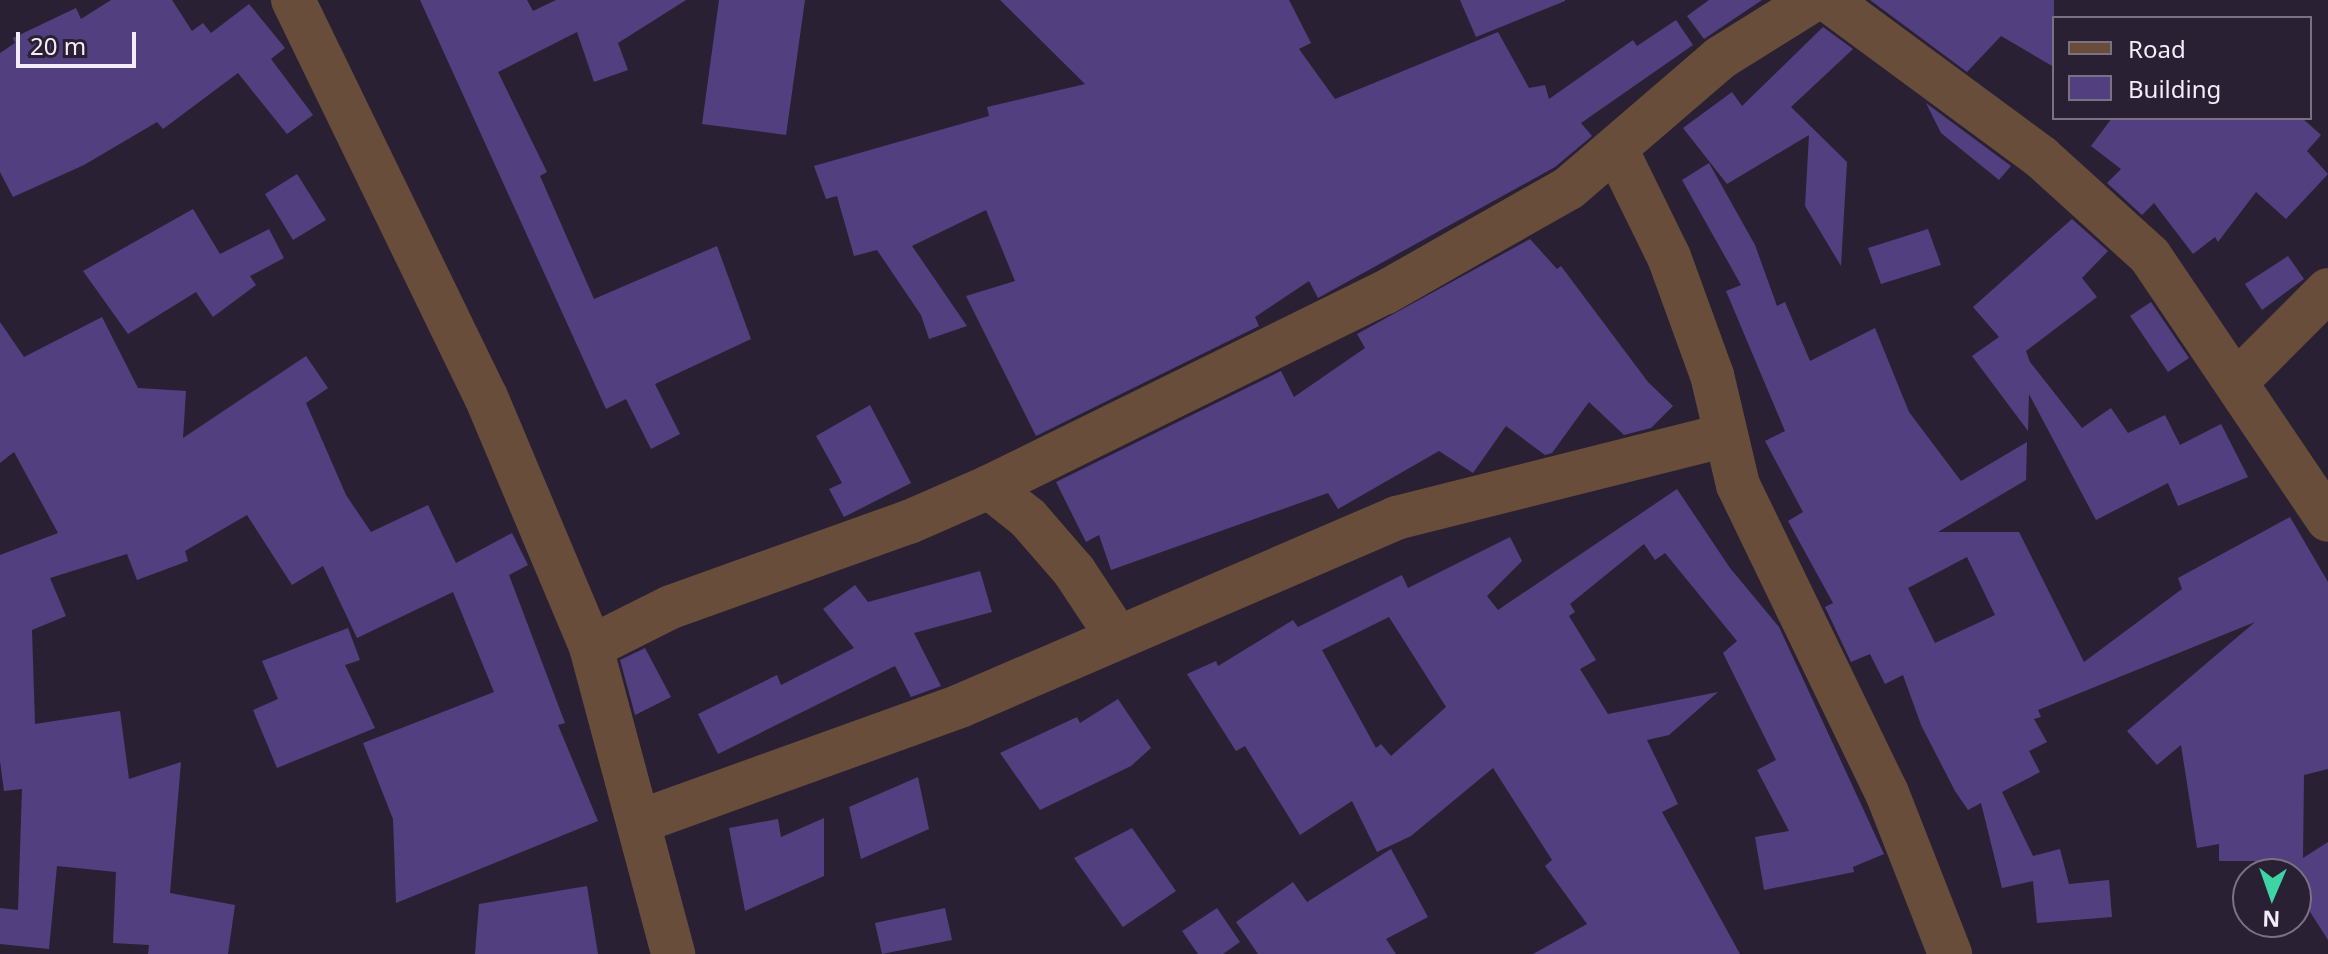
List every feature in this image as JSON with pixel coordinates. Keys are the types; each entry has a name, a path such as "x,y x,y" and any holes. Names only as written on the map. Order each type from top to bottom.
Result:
{"street":[{"path":"293,0 486,397 591,647 641,821 673,954"},
{"path":"591,647 671,607 909,522 989,487 1384,293 1393,284 1526,216 1616,149 1720,58 1813,0"},
{"path":"1828,0 2041,157 2150,256 2328,520"},
{"path":"1616,149 1669,257 1712,375 1738,485 1761,540 1887,793 1950,954"},
{"path":"2236,382 2328,290"},
{"path":"641,821 960,706 1396,518 1726,435"},
{"path":"989,487 1028,518 1074,571 1117,636"}],"building":[{"path":"111,0 172,0 192,31 203,23 211,33 249,4 285,48 271,59 313,115 287,134 238,73 163,129 157,122 84,165 13,197 0,172 0,53 15,43 13,38 76,8 81,19"},
{"path":"420,0 527,0 533,11 556,0 686,0 618,43 628,70 594,82 577,32 498,72 547,172 540,176 594,299 717,246 751,339 655,384 680,434 651,449 626,399 606,409"},
{"path":"719,0 805,0 786,135 702,124"},
{"path":"1000,0 1289,0 1311,43 1299,49 1335,99 1498,32 1529,88 1545,85 1549,99 1633,40 1637,46 1676,20 1693,45 1581,123 1592,136 1555,167 1318,298 1309,281 1255,317 1259,326 1036,436 966,296 1015,281 986,210 912,246 967,326 929,339 921,315 877,250 854,256 837,196 826,199 814,166 989,116 987,107 1085,84"},
{"path":"1460,0 1565,0 1565,1 1476,37"},
{"path":"1709,0 1762,0 1704,39 1687,16"},
{"path":"1870,0 2054,0 2052,66 2001,36 1967,72"},
{"path":"1823,27 1853,49 1791,107 1847,162 1841,266 1805,206 1809,135 1727,184 1683,128 1732,92 1742,106"},
{"path":"1926,103 2011,166 1999,180 1941,133"},
{"path":"2110,120 2304,120 2321,135 2307,151 2328,174 2286,219 2256,192 2218,242 2215,237 2193,254 2154,203 2142,215 2107,183 2121,169 2091,146"},
{"path":"1709,163 1755,245 1777,306 1785,302 1810,361 1875,328 1909,412 1961,481 2027,442 2026,480 1938,532 2019,532 2084,662 2182,589 2178,578 2290,517 2328,582 2328,769 2304,775 2303,858 2232,858 2232,861 2219,861 2219,844 2197,848 2181,745 2157,765 2127,731 2255,622 2038,710 2041,717 2034,719 2047,742 2029,751 2040,772 2002,792 2033,856 2060,849 2069,884 2109,880 2112,917 2037,923 2033,881 2002,888 1981,803 1968,810 1955,791 1921,725 1903,675 1885,684 1870,654 1851,662 1825,607 1833,603 1788,521 1803,512 1765,441 1785,431 1726,291 1741,285 1682,180","holes":["1967,557 1995,615 1935,643 1908,588"]},
{"path":"297,174 326,220 293,240 265,194"},
{"path":"193,209 220,254 269,229 284,258 250,276 256,285 213,317 196,292 128,334 83,271"},
{"path":"2072,219 2108,251 2082,278 2097,297 2026,351 2030,362 2082,428 2111,408 2128,433 2165,415 2180,445 2221,424 2248,477 2178,506 2168,483 2096,520 2029,394 2028,431 1972,356 1999,337 1973,307"},
{"path":"1928,229 1941,265 1881,284 1868,248"},
{"path":"1530,239 1557,269 1561,266 1648,382 1673,406 1651,428 1624,435 1589,402 1552,453 1545,455 1506,426 1473,473 1439,451 1338,509 1328,493 1111,570 1099,535 1086,542 1056,482 1281,371 1294,397 1365,348 1357,334"},
{"path":"2288,256 2304,279 2262,310 2245,284"},
{"path":"2151,302 2189,358 2168,372 2130,316"},
{"path":"102,317 138,388 186,391 183,438 306,356 328,388 306,403 346,495 371,532 428,505 456,563 512,533 528,565 509,575 565,723 558,725 598,821 396,903 393,819 363,743 494,692 453,592 357,638 323,566 292,585 247,515 185,551 188,561 137,580 127,554 50,578 66,616 32,630 35,724 120,711 129,779 181,762 170,893 235,905 228,954 148,954 149,945 113,943 116,872 57,866 49,949 0,944 0,908 18,910 22,789 4,791 0,761 0,555 58,533 14,452 0,463 0,322 24,357"},
{"path":"870,405 911,483 844,517 829,489 842,483 816,436"},
{"path":"1677,489 1730,568 1779,627 1884,854 1853,867 1854,872 1764,890 1755,837 1789,831 1757,770 1776,760 1723,653 1737,641 1665,553 1655,560 1644,544 1570,604 1575,612 1569,616 1596,660 1580,669 1608,714 1718,692 1669,735 1647,740 1678,804 1662,812 1740,954 1533,954 1587,924 1545,866 1552,860 1493,768 1411,836 1377,852 1352,801 1300,835 1245,746 1236,751 1187,674 1216,661 1218,666 1293,620 1298,627 1402,575 1408,588 1510,537 1522,561 1487,596 1498,610","holes":["1389,617 1446,707 1391,756 1381,744 1376,748 1322,650"]},
{"path":"980,571 992,612 914,633 941,686 911,697 895,666 718,754 698,714 777,675 781,685 854,648 823,609 855,585 868,602"},
{"path":"348,628 360,660 345,665 375,728 277,768 253,710 278,699 262,661"},
{"path":"645,648 671,697 635,715 620,660"},
{"path":"1118,699 1151,748 1131,766 1040,810 1000,753 1077,717 1080,723"},
{"path":"918,777 929,829 861,859 849,807"},
{"path":"824,818 824,876 745,911 729,828 778,819 781,837"},
{"path":"1132,828 1176,891 1123,927 1074,858"},
{"path":"2328,842 2328,940 2312,915 2312,858 2303,858"},
{"path":"1391,849 1428,917 1386,939 1396,954 1258,954 1236,922 1293,882 1307,902"},
{"path":"587,886 598,954 475,954 479,904"},
{"path":"945,908 952,940 882,954 875,923"},
{"path":"1217,908 1240,942 1223,954 1198,954 1182,931"}]}
